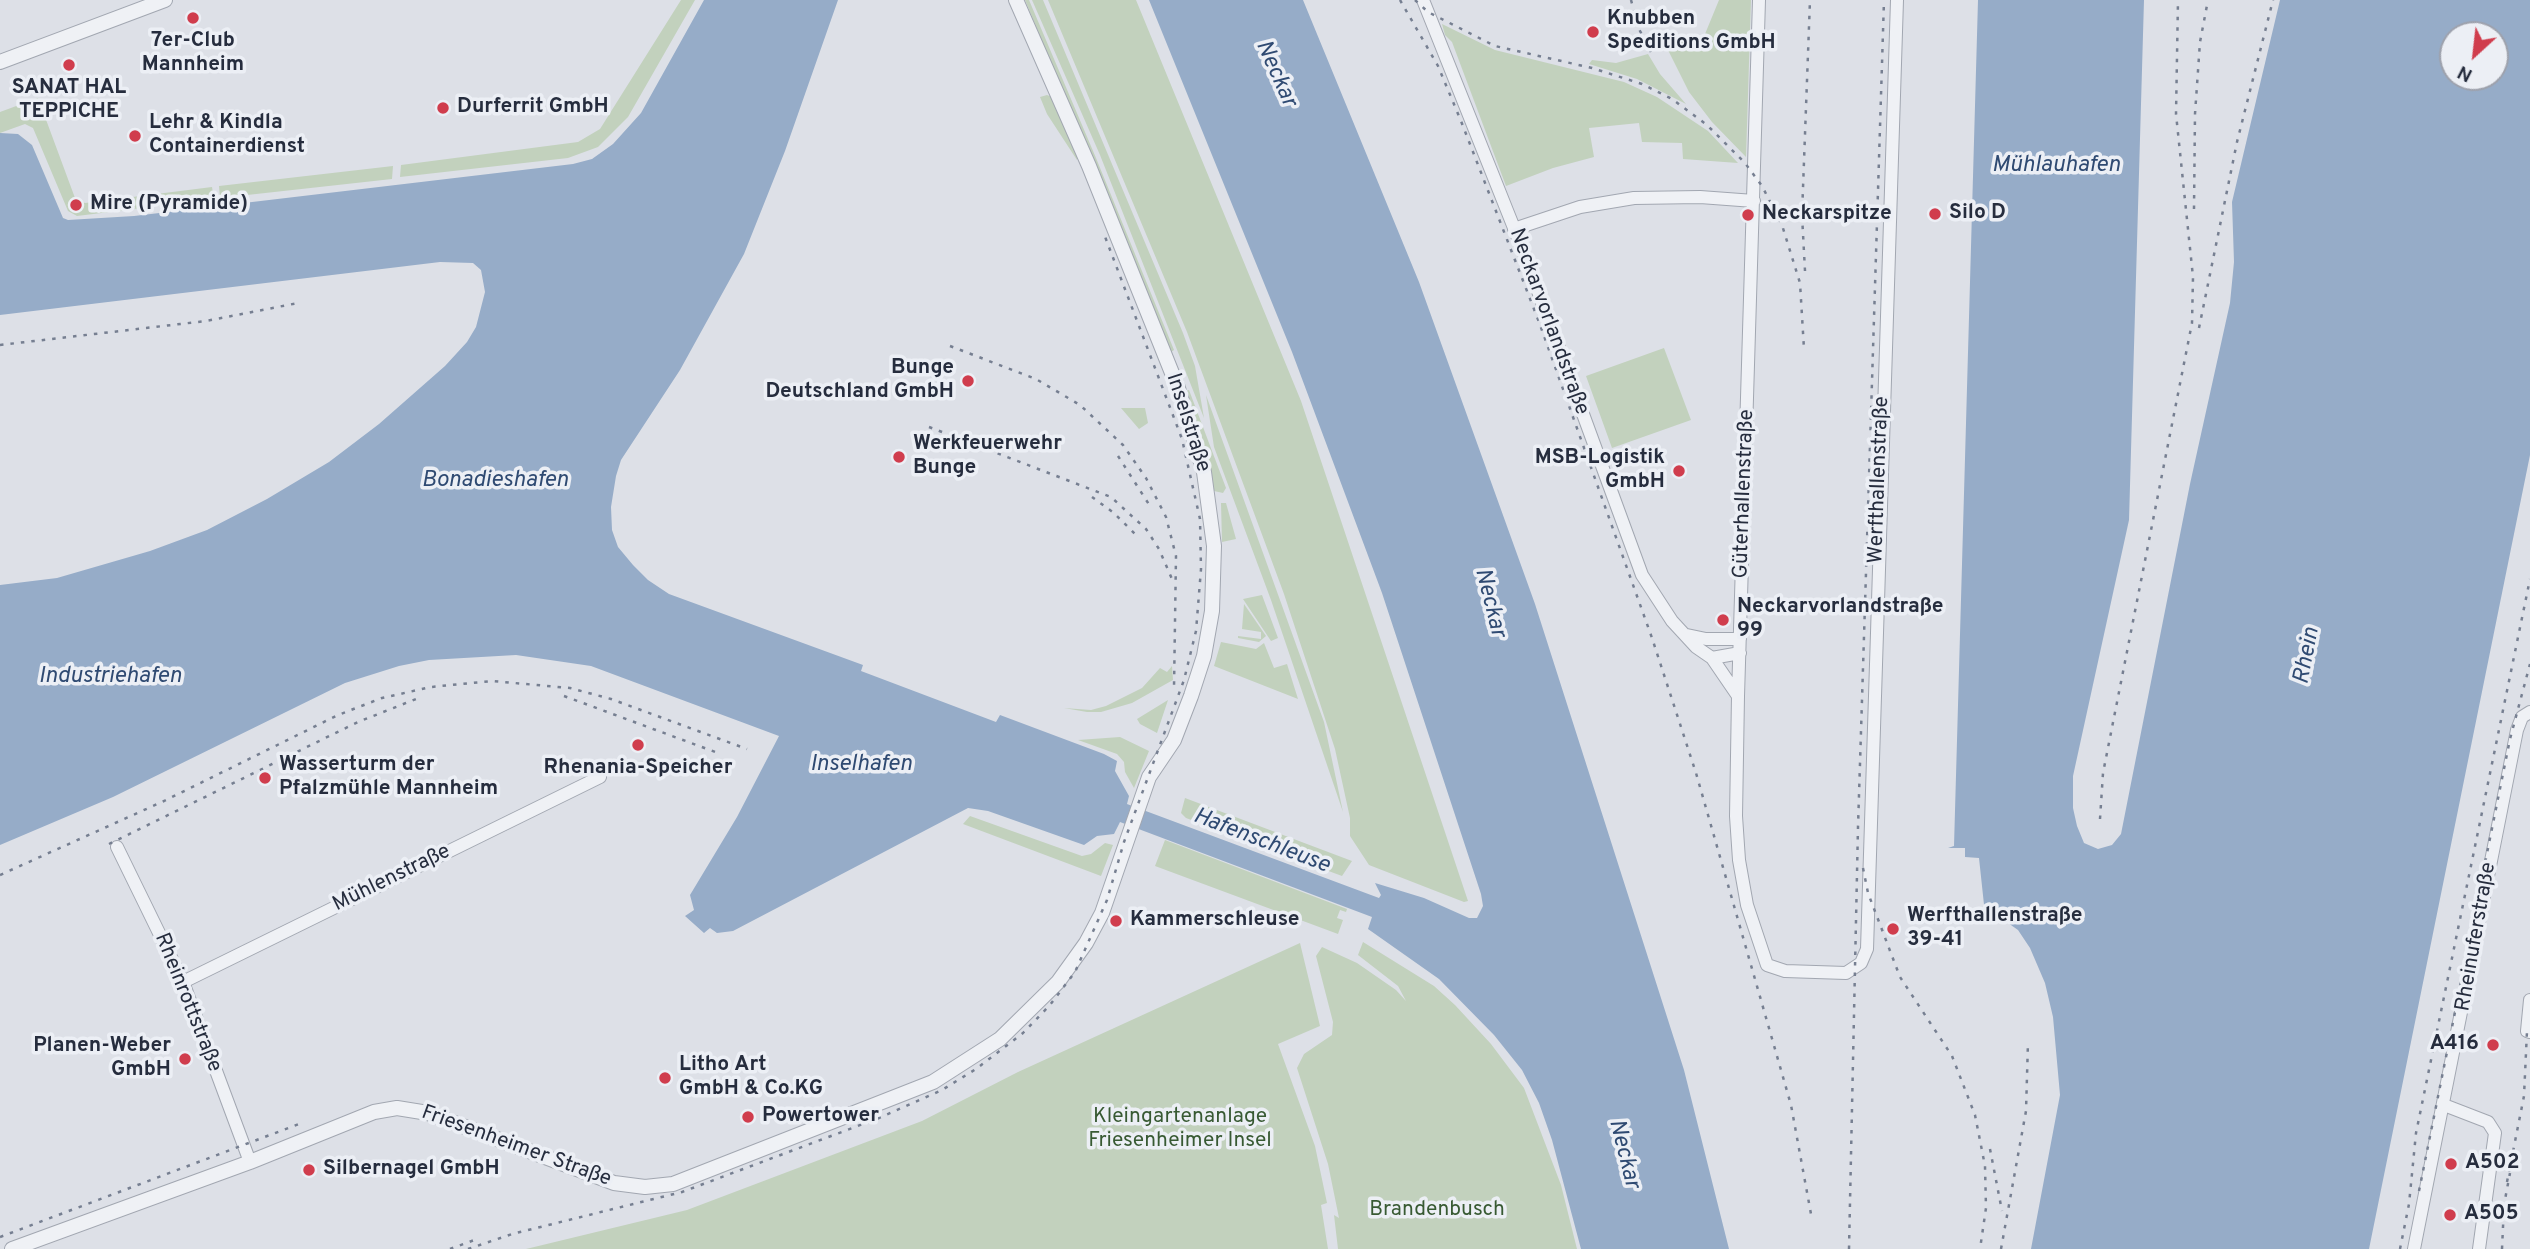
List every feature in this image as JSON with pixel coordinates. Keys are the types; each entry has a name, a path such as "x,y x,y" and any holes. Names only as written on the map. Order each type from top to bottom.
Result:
{"street":[{"path":"0,62 165,0"},
{"name":"Inselstraße","path":"1016,0 1089,166 1178,388 1210,500 1214,583 1204,656 1174,740 1151,773 1120,856"},
{"name":"Neckarvorlandstraße","path":"1423,0 1514,229 1630,548 1654,596 1672,621 1696,647 1712,658 1738,696"},
{"name":"Güterhallenstraße","path":"1759,0 1738,696 1736,816 1739,860 1747,905 1763,960 1777,970 1846,973 1863,959"},
{"name":"Werfthallenstraße","path":"1863,959 1867,949 1897,0"},
{"path":"1514,229 1580,207 1634,198 1700,197 1754,201"},
{"path":"1687,635 1706,639 1740,639"},
{"path":"1712,658 1740,653"},
{"name":"Rheinuferstraße","path":"2414,1249 2514,743 2522,717 2530,712"},
{"name":"Mühlenstraße","path":"183,982 600,777"},
{"name":"Rheinrottstraße","path":"117,847 183,982 250,1162"},
{"name":"Friesenheimer Straße","path":"12,1249 250,1162 374,1112 397,1108 428,1114 614,1183 645,1187 673,1184 933,1083 1000,1039 1049,993 1086,943 1107,900 1120,856"},
{"path":"2529,1032 2530,1000"},
{"path":"2444,1105 2488,1122 2496,1133 2479,1249"}],"green space":[{"path":"681,0 695,0 628,117 598,147 568,158 400,177 401,165 578,142 600,129"},
{"path":"1025,0 1029,0 1096,158 1174,350 1171,352"},
{"path":"1032,0 1043,0 1183,333 1195,366 1204,418 1100,155"},
{"path":"1048,0 1136,0 1301,401 1468,901 1464,902 1369,865 1350,836 1350,818 1335,749 1284,594 1187,332"},
{"path":"1719,0 1751,0 1746,157 1712,122 1689,92 1667,48 1705,34"},
{"path":"1442,24 1495,50 1624,82 1657,97 1708,131 1738,163 1683,159 1682,143 1642,142 1639,123 1589,128 1594,157 1553,168 1506,186 1452,42 1445,35"},
{"path":"1648,54 1660,74 1686,104 1637,79 1589,64 1592,60 1616,63"},
{"path":"1040,97 1052,97 1078,155 1077,160 1047,114"},
{"path":"38,98 75,198 85,203 212,187 214,199 77,216 68,211 33,128 25,124 0,133 0,112"},
{"path":"393,166 392,179 220,198 219,186"},
{"path":"1664,348 1691,420 1612,448 1586,376"},
{"path":"1189,390 1226,488 1223,493 1214,491 1186,391"},
{"path":"1206,395 1324,722 1343,812 1271,600 1214,447"},
{"path":"1121,408 1145,408 1148,423 1139,429"},
{"path":"1221,503 1226,503 1236,539 1222,542"},
{"path":"1262,595 1278,638 1271,641 1243,599"},
{"path":"1244,604 1266,636 1259,642 1238,638 1261,639 1261,632 1242,629"},
{"path":"1221,642 1256,649 1264,643 1274,668 1287,664 1298,699 1214,666"},
{"path":"1172,666 1173,680 1132,703 1101,712 1064,708 1091,710 1106,706 1142,688 1160,668 1167,672"},
{"path":"1168,700 1157,733 1140,724 1137,719"},
{"path":"1120,737 1149,751 1134,788 1125,772 1124,762 1117,754 1078,740"},
{"path":"1185,798 1352,861 1342,876 1186,818 1181,813"},
{"path":"970,816 1082,856 1091,854 1105,843 1113,845 1101,876 963,824"},
{"path":"1165,840 1347,909 1346,912 1340,910 1337,918 1343,920 1338,934 1155,866"},
{"name":"Brandenbusch","path":"1363,942 1434,986 1455,1005 1491,1044 1524,1088 1561,1185 1577,1249 1338,1249 1334,1215 1339,1218 1328,1164 1297,1068 1304,1054 1332,1035 1333,1022 1316,956 1322,947 1357,963 1396,990 1406,1001 1398,986 1358,955"},
{"name":"Kleingartenanlage Friesenheimer Insel","path":"1300,943 1320,1026 1278,1044 1315,1146 1327,1203 1321,1205 1328,1249 526,1249 687,1210 922,1121 1018,1072"}],"water":[{"path":"704,0 838,0 785,151 744,254 680,370 621,460 611,507 612,530 618,547 633,565 648,580 669,594 863,665 861,671 996,722 1000,715 1104,754 1117,761 1115,771 1129,796 1127,804 1379,898 1381,895 1375,883 1424,898 1469,918 1477,918 1483,906 1481,894 1382,593 1292,352 1149,0 1303,0 1419,282 1535,604 1684,1070 1729,1249 1581,1249 1552,1140 1539,1103 1522,1070 1494,1035 1439,979 1368,929 1372,917 1120,822 1114,834 1097,836 1084,845 988,811 968,808 733,931 717,933 710,928 704,933 685,916 694,910 690,895 737,817 779,736 591,666 516,655 429,660 399,666 345,683 113,797 0,845 0,585 57,578 150,551 207,530 267,499 329,462 379,424 445,366 467,342 476,327 485,292 481,270 473,263 440,262 0,315 0,133 18,134 32,145 63,218 68,220 134,216 573,164 592,159 613,144 641,113"},
{"path":"1978,0 2144,0 2129,520 2073,776 2073,808 2077,826 2084,843 2098,849 2112,845 2121,834 2190,484 2230,303 2234,262 2232,202 2280,0 2530,0 2530,455 2369,1249 2031,1249 2060,1095 2053,1017 2045,983 2030,948 2018,930 2001,918 1985,914 1979,858 1965,857 1965,848 1948,848 1954,846"}],"railway":[{"path":"1400,0 1438,66 1461,121 1539,322 1652,638 1696,773 1791,1105 1811,1214"},
{"path":"1415,0 1428,12 1495,46 1592,68 1642,84 1672,99 1707,125 1745,163 1762,186 1782,225 1800,283 1804,349"},
{"path":"1631,0 1639,29 1652,54"},
{"path":"1805,271 1802,215 1810,0"},
{"path":"1849,1249 1858,827 1884,0"},
{"path":"2100,819 2103,773 2192,323 2193,277 2176,114 2178,0"},
{"path":"2194,209 2195,114 2200,42 2208,0"},
{"path":"2199,328 2237,142 2273,0"},
{"path":"468,1249 512,1234 682,1192 879,1118 942,1090 976,1069 1023,1033 1050,1005 1075,972 1107,900 1124,842 1184,680 1196,631 1201,569 1200,519 1182,439 1104,234"},
{"path":"0,345 206,321 298,303"},
{"path":"950,346 1036,379 1080,405 1123,445 1146,478 1166,517 1176,556 1174,688"},
{"path":"929,427 1111,497 1146,529 1159,549 1172,579"},
{"path":"1118,456 1150,506"},
{"path":"1092,497 1114,513 1137,536"},
{"path":"2400,1249 2409,1204 2416,1133 2530,579"},
{"path":"2419,1191 2510,739 2530,664"},
{"path":"0,875 164,801 338,715 382,698 431,687 492,681 570,688 611,699 747,749"},
{"path":"564,696 718,753"},
{"path":"109,844 358,722 416,699"},
{"path":"1863,868 1868,893 1900,977 1952,1056 1975,1115 1985,1166 1986,1208 1980,1249"},
{"path":"2507,1182 2524,1096 2527,1031"},
{"path":"2001,1249 2026,1111 2028,1042"},
{"path":"0,1237 299,1124"},
{"path":"1990,1149 2002,1211"},
{"path":"2502,1249 2504,1205 2510,1173"},
{"path":"450,1249 477,1239"}],"place":[{"name":"7er-Club Mannheim","path":"193,18"},
{"name":"Knubben Speditions GmbH","path":"1593,32"},
{"name":"SANAT HAL TEPPICHE","path":"69,65"},
{"name":"Durferrit GmbH","path":"443,108"},
{"name":"Lehr & Kindla Containerdienst","path":"135,136"},
{"name":"Mire (Pyramide)","path":"76,205"},
{"name":"Silo D","path":"1935,214"},
{"name":"Neckarspitze","path":"1748,215"},
{"name":"Bunge Deutschland GmbH","path":"968,381"},
{"name":"Werkfeuerwehr Bunge","path":"899,457"},
{"name":"MSB-Logistik GmbH","path":"1679,471"},
{"name":"Neckarvorlandstraße 99","path":"1723,620"},
{"name":"Rhenania-Speicher","path":"638,745"},
{"name":"Wasserturm der Pfalzmühle Mannheim","path":"265,778"},
{"name":"Kammerschleuse","path":"1116,921"},
{"name":"Werfthallenstraße 39-41","path":"1893,929"},
{"name":"A416","path":"2493,1045"},
{"name":"Planen-Weber GmbH","path":"185,1059"},
{"name":"Litho Art GmbH & Co.KG","path":"665,1078"},
{"name":"Powertower","path":"748,1117"},
{"name":"A502","path":"2451,1164"},
{"name":"Silbernagel GmbH","path":"309,1170"},
{"name":"A505","path":"2450,1215"}],"water label":[{"name":"Neckar","path":"1275,74"},
{"name":"Mühlauhafen","path":"2056,166"},
{"name":"Bonadieshafen","path":"495,481"},
{"name":"Neckar","path":"1489,603"},
{"name":"Rhein","path":"2308,656"},
{"name":"Industriehafen","path":"110,677"},
{"name":"Inselhafen","path":"861,765"},
{"name":"Hafenschleuse","path":"1261,842"},
{"name":"Neckar","path":"1623,1154"}]}
